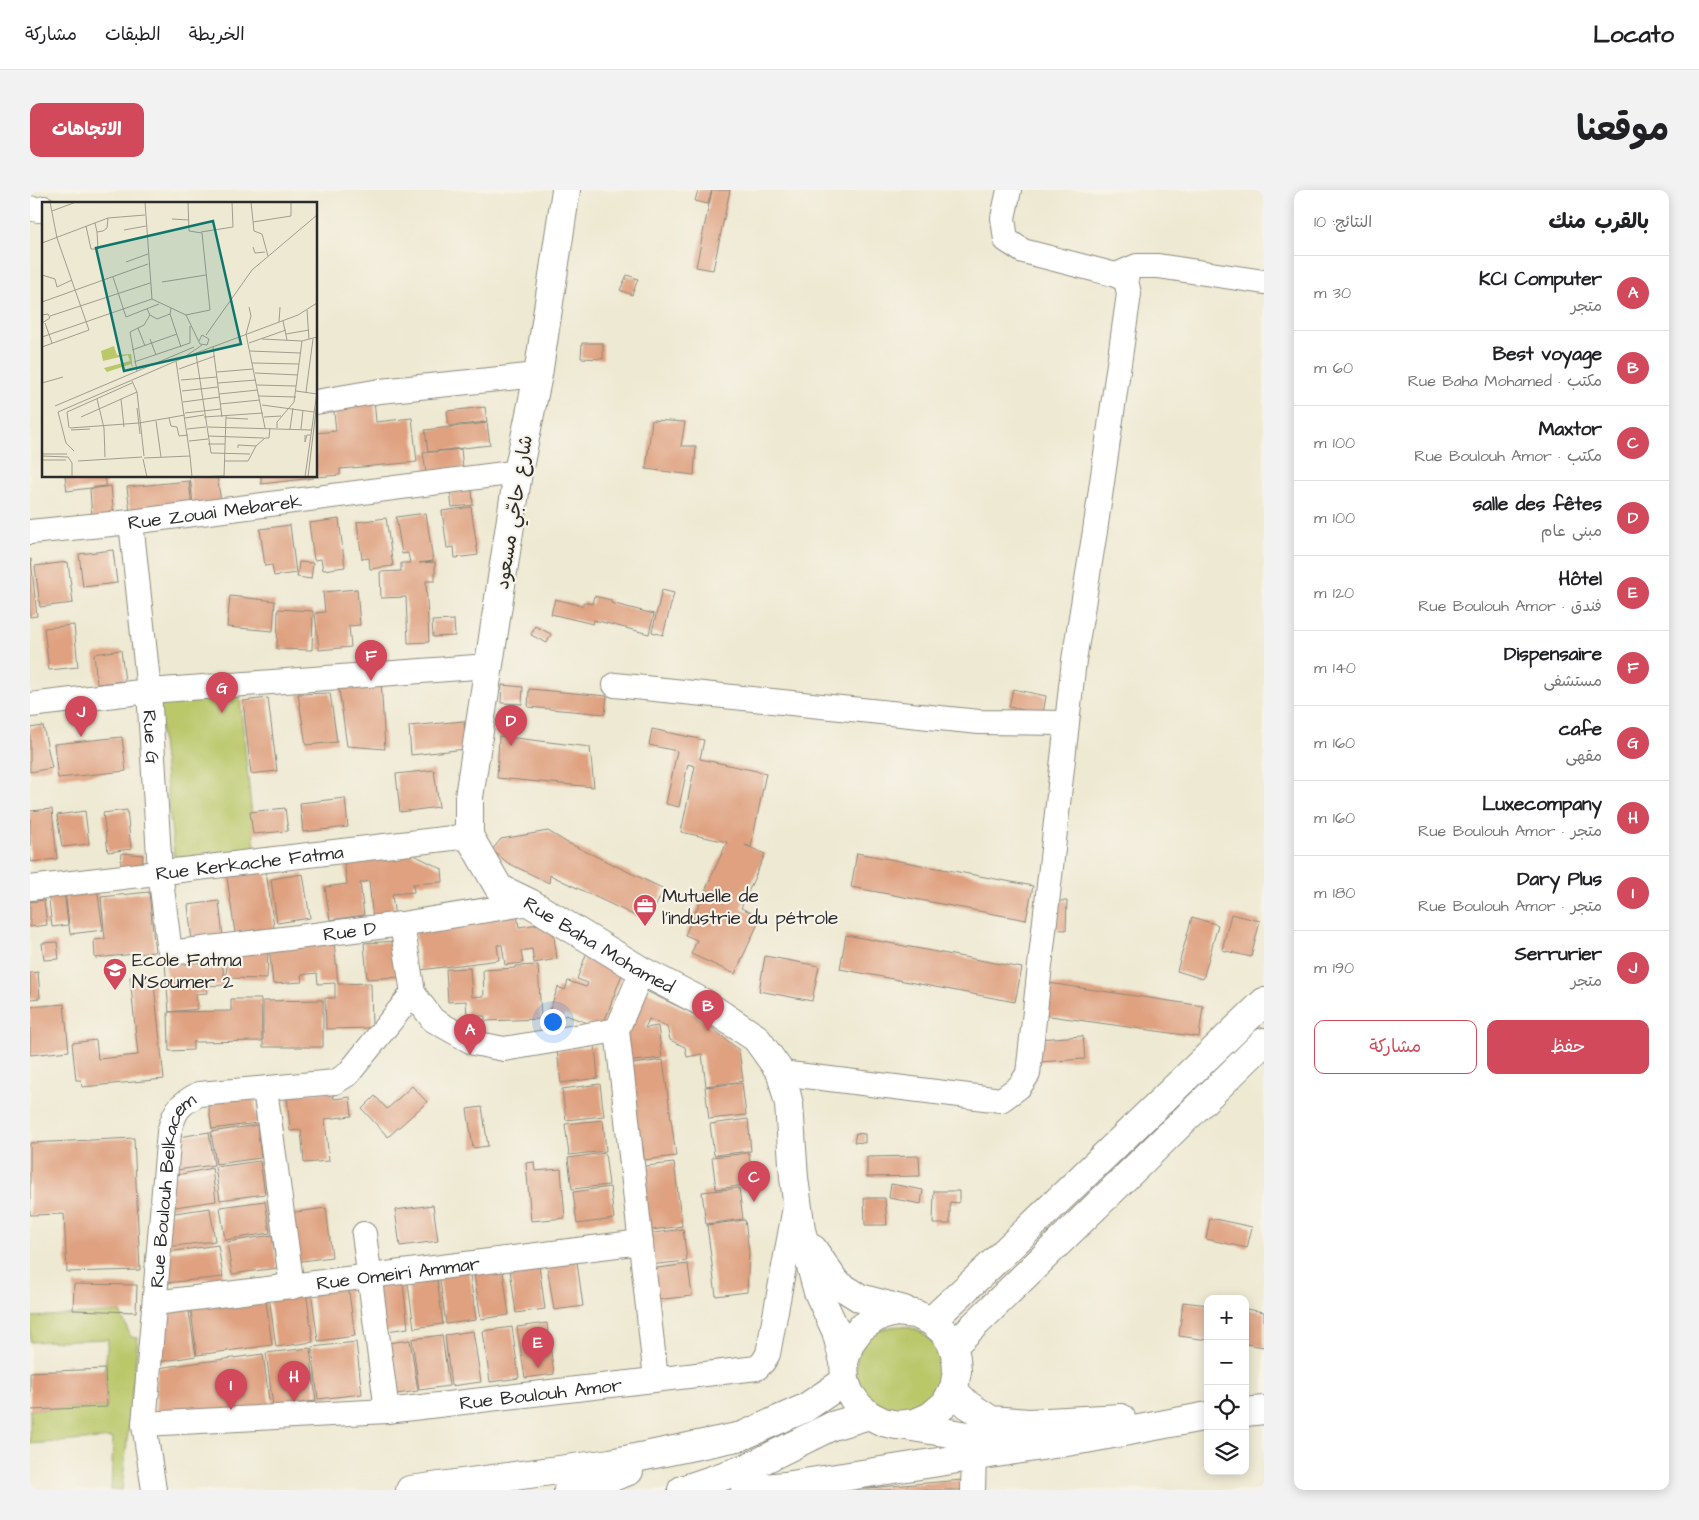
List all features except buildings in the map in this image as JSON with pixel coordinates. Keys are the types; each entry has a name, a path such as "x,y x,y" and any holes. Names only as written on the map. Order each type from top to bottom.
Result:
{"main road":[{"name":"شارع حاجّي مسعود","path":"469,836 469,797 518,472 538,375 566,190"},
{"name":"Rue Baha Mohamed","path":"469,836 499,888 530,903 642,971 702,1002 756,1038 781,1073 789,1104 801,1230 818,1292 836,1331 845,1371"},
{"path":"1086,1439 974,1437 882,1422 870,1415 854,1400 845,1371 850,1343 861,1328 877,1317 896,1312 923,1317 991,1265 1264,1002"},
{"path":"953,1346 1264,1042"},
{"path":"801,1230 836,1283 860,1298 923,1317 944,1332 953,1346 957,1371 953,1390 945,1404 931,1416 915,1423 897,1425"},
{"path":"410,1490 611,1463 742,1436 805,1408 845,1371"},
{"path":"953,1390 968,1405 992,1420 1029,1423 1088,1419 1204,1416"},
{"path":"1249,1412 1264,1410"},
{"path":"682,1490 747,1468 832,1426 870,1415"},
{"path":"745,1490 785,1488 1086,1439 1204,1417"},
{"path":"568,1490 586,1488 694,1446"}],"street":[{"path":"781,1073 1000,1100 1019,1087 1028,1074 1074,660 1095,531 1129,294 1126,280 1116,275 1023,251 1006,240 1003,218 1009,190"},
{"path":"1116,275 1137,266 1158,266 1264,282"},
{"path":"318,402 380,391 538,375"},
{"name":"Rue Zouai Mebarek","path":"30,532 131,522 518,472"},
{"name":"Rue G","path":"131,522 148,691 160,872 170,953"},
{"path":"30,705 148,691 489,666"},
{"path":"615,686 979,722 1066,723"},
{"name":"Rue Kerkache Fatma","path":"30,888 469,836"},
{"name":"Rue D","path":"170,953 402,924 530,903"},
{"path":"402,924 413,993 433,1020 474,1043 504,1049 617,1030"},
{"path":"642,971 617,1030 656,1380"},
{"name":"Rue Boulouh Belkacem","path":"154,1490 144,1424 169,1132 174,1114 186,1101 199,1094 335,1082 348,1074 413,993"},
{"path":"265,1088 292,1287"},
{"name":"Rue Boulouh Amor","path":"144,1424 387,1411 757,1368 768,1354 797,1196"},
{"path":"364,1234 387,1411"},
{"name":"Rue Omeiri Ammar","path":"155,1304 641,1242"},
{"path":"973,1490 974,1456"}],"green space":[{"path":"239,689 256,856 175,864 157,694"},
{"path":"120,1312 131,1337 138,1338 122,1490 111,1490 113,1438 30,1444 30,1410 107,1407 105,1369 108,1339 30,1342 30,1317"},
{"path":"899,1326 915,1330 929,1339 938,1353 942,1369 938,1385 929,1399 915,1408 899,1412 883,1408 869,1399 860,1385 856,1369 860,1353 869,1339 883,1330"}],"place":[{"name":"Dispensaire","path":"371,681"},
{"name":"cafe","path":"222,713"},
{"name":"Serrurier","path":"81,737"},
{"name":"salle des fêtes","path":"511,746"},
{"name":"Mutuelle de l'industrie du pétrole","path":"645,927"},
{"name":"Ecole Fatma N'Soumer 2","path":"115,991"},
{"name":"Best voyage","path":"708,1031"},
{"name":"KCI Computer","path":"470,1055"},
{"name":"Maxtor","path":"754,1202"},
{"name":"Hôtel","path":"538,1368"},
{"name":"Luxecompany","path":"294,1402"},
{"name":"Dary Plus","path":"231,1410"}]}
